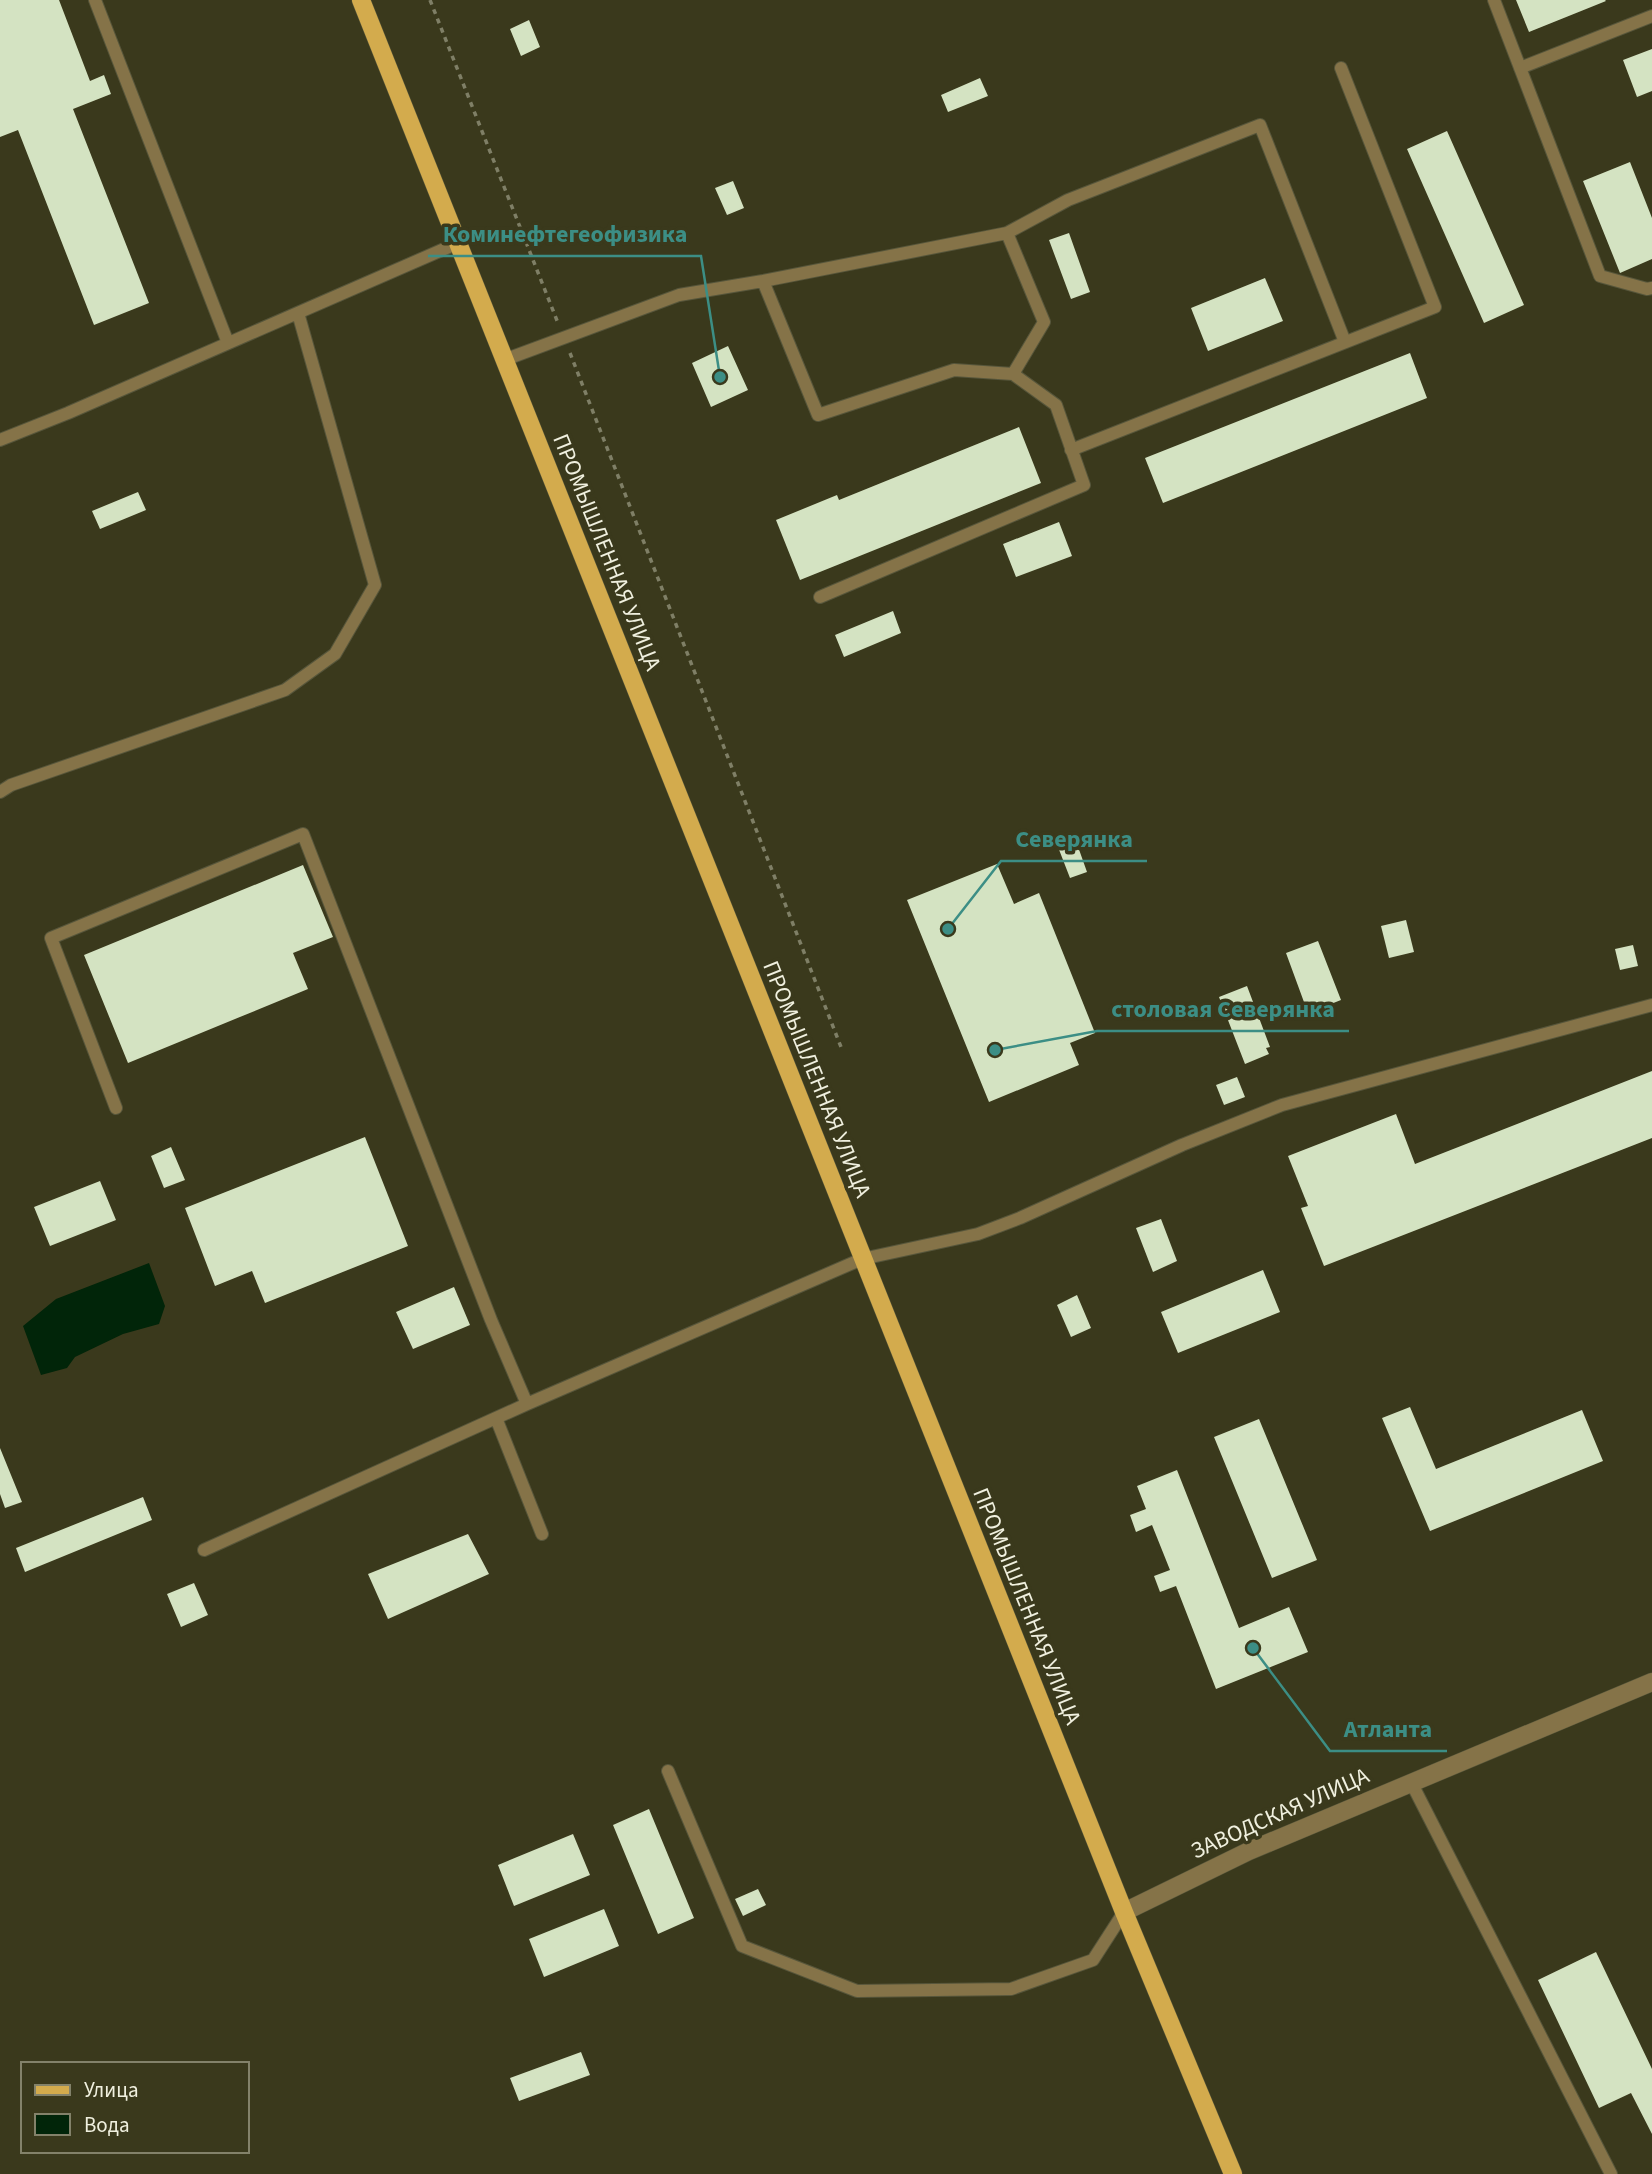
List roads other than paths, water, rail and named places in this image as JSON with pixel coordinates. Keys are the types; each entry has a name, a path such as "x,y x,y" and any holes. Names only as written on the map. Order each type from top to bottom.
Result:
{"main road":[{"name":"ПРОМЫШЛЕННАЯ УЛИЦА","path":"361,0 862,1259 1124,1912 1233,2174"}],"street":[{"name":"ЗАВОДСКАЯ УЛИЦА","path":"1124,1912 1249,1851 1652,1682"}],"lane":[{"path":"94,0 228,343"},
{"path":"1494,0 1600,276 1652,288"},
{"path":"1520,68 1652,16"},
{"path":"1071,450 1435,307 1341,68"},
{"path":"504,360 679,295 1007,233 1068,200 1260,125 1345,342"},
{"path":"1007,233 1044,321 1013,374"},
{"path":"0,440 458,243"},
{"path":"762,281 818,415 954,370 1013,374 1056,405 1084,485 820,597"},
{"path":"0,792 11,785 285,690 335,654 376,585 298,313"},
{"path":"116,1108 51,938 303,834 491,1320 527,1404"},
{"path":"204,1550 527,1404 862,1259 978,1234 1020,1218 1182,1145 1282,1105 1652,1005"},
{"path":"496,1418 541,1534"},
{"path":"668,1771 742,1946 857,1991 1011,1989 1093,1960 1124,1912"},
{"path":"1411,1782 1611,2174"}],"water":[{"path":"149,1263 165,1306 159,1324 123,1334 75,1357 67,1368 41,1375 23,1326 56,1299"}],"place":[{"name":"Коминефтегеофизика","path":"720,377"},
{"name":"Северянка","path":"948,929"},
{"name":"столовая Северянка","path":"995,1050"},
{"name":"Атланта","path":"1253,1648"}]}
